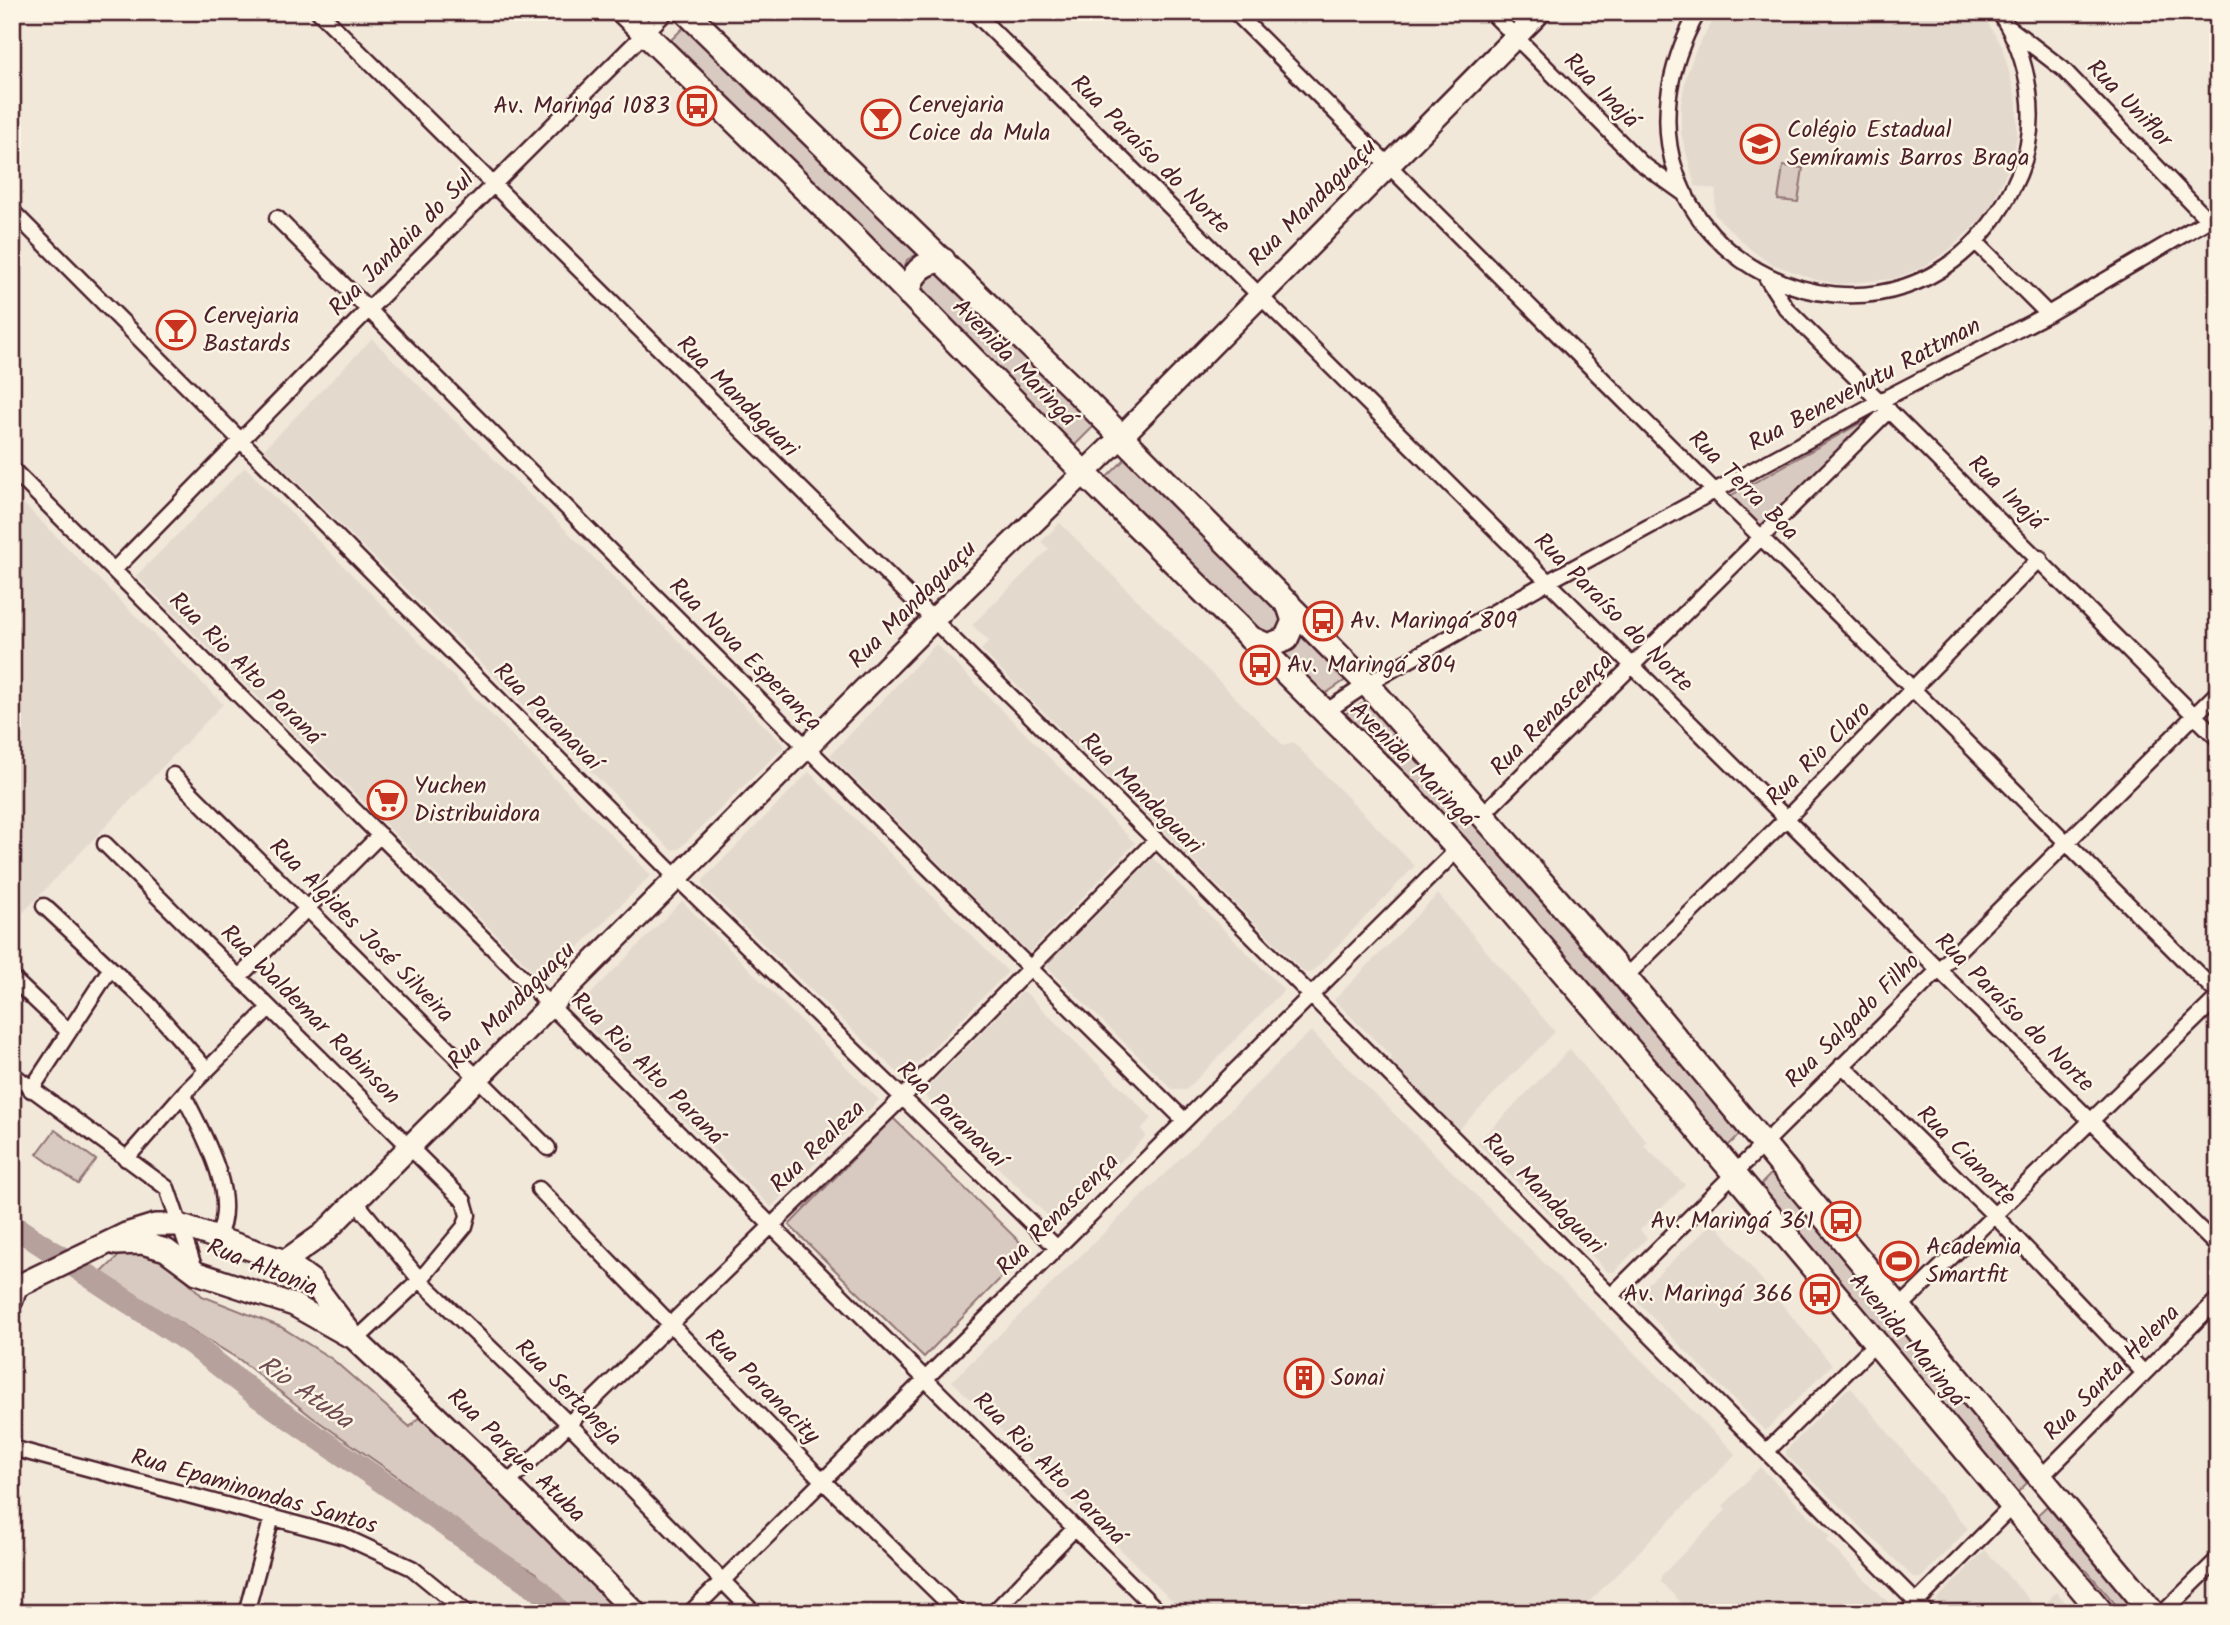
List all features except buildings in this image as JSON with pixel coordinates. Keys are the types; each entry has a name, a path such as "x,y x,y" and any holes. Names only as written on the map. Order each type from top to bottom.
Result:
{"main road":[{"name":"Avenida Maringá","path":"623,12 1407,793 1734,1172 2102,1613"},
{"name":"Avenida Maringá","path":"686,12 1122,436 1367,684 1484,813 1625,976 1764,1142 1898,1309 2153,1613"},
{"path":"909,294 917,272 926,264 943,260"},
{"path":"1250,638 1268,646 1286,639 1294,621 1288,603"},
{"path":"2011,1507 2040,1480"}],"street":[{"name":"Rua Mandaguari","path":"319,12 492,187 1156,840 1612,1295 1767,1451 1917,1609"},
{"name":"Rua Jandaia do Sul","path":"114,570 369,309 666,12"},
{"name":"Rua Paraíso do Norte","path":"974,12 2218,1247"},
{"name":"Rua Terra Boa","path":"1236,12 2218,995"},
{"name":"Rua Inajá","path":"1491,12 1641,163 1686,196"},
{"name":"Rua Mandaguaçu","path":"285,1261 323,1234 932,621 1122,436 1540,12"},
{"path":"1698,12 1683,39 1672,69 1667,101 1672,155 1686,196 1711,234 1746,265 1801,290 1839,296 1877,293 1913,284 1947,267 1977,243 2005,206 2024,163 2029,106 2026,71 2010,28 1999,12"},
{"name":"Rua Uniflor","path":"2010,28 2063,69 2213,214"},
{"name":"Rua Paranavaí","path":"12,211 239,442 677,878 1057,1248"},
{"name":"Rua Benevenutu Rattman","path":"1324,713 1367,684 1549,581 1715,491 1884,405 2049,314 2213,214"},
{"name":"Rua Nova Esperança","path":"277,218 1028,968 1184,1120"},
{"path":"1977,243 2049,314"},
{"name":"Rua Inajá","path":"1766,276 1786,308 2040,558 2218,739"},
{"name":"Rua Renascença","path":"1484,813 1762,536 1884,405"},
{"name":"Rua Rio Alto Paraná","path":"12,469 1160,1613"},
{"name":"Rua Rio Claro","path":"1625,976 1787,818 2040,558"},
{"name":"Rua Salgado Filho","path":"1612,1295 2218,692"},
{"name":"Rua Algides José Silveira","path":"173,775 548,1148"},
{"path":"239,977 380,835"},
{"name":"Rua Realeza","path":"507,1484 901,1098 1156,840"},
{"name":"Rua Waldemar Robinson","path":"105,844 464,1201 468,1214 465,1226 420,1280"},
{"name":"Rua Renascença","path":"690,1613 1458,849"},
{"path":"44,906 149,1004 208,1070"},
{"path":"32,1090 110,969"},
{"path":"12,978 69,1032"},
{"path":"1898,1309 1996,1217 2218,995"},
{"path":"126,1159 183,1094 269,1008"},
{"name":"Rua Cianorte","path":"1842,1065 1996,1217 2144,1374"},
{"path":"12,1074 167,1188 197,1273"},
{"path":"183,1094 219,1172 223,1226 216,1237 200,1250 195,1264 197,1273"},
{"path":"155,1225 165,1207 167,1188"},
{"name":"Rua Paranacity","path":"539,1189 822,1480 958,1613"},
{"name":"Rua Sertaneja","path":"355,1201 420,1280 569,1424 754,1613"},
{"name":"Rua Altonia","path":"107,1244 155,1225 179,1225 285,1261 311,1280 356,1340"},
{"name":"Rua Mandaguaçu","path":"294,1305 308,1295 323,1234"},
{"path":"18,1288 107,1244"},
{"name":"Rua Altonia","path":"107,1244 154,1246 175,1256 197,1273 294,1305 356,1340"},
{"path":"356,1340 420,1280"},
{"name":"Rua Santa Helena","path":"2040,1480 2218,1299"},
{"name":"Rua Parque Atuba","path":"356,1340 507,1484 636,1613"},
{"path":"1767,1451 1876,1343"},
{"name":"Rua Epaminondas Santos","path":"12,1448 345,1537 389,1555 431,1583 467,1613"},
{"path":"1917,1609 2011,1507"},
{"path":"246,1613 271,1517"},
{"path":"993,1613 1075,1528"},
{"path":"2163,1613 2218,1559"}],"shaded area":[{"path":"1718,12 1981,12 2002,46 2017,102 2017,137 2011,162 1988,213 1948,251 1922,268 1893,279 1839,284 1816,280 1769,263 1749,248 1714,214 1716,190 1695,186 1681,133 1681,105 1686,76 1696,50"},
{"path":"686,25 919,253 907,260 902,274 667,44"},
{"path":"1783,166 1803,168 1798,202 1778,200"},
{"path":"939,272 1095,425 1072,448 958,333 953,322 920,288 920,277"},
{"path":"372,339 785,746 679,849 671,850 264,449"},
{"path":"1884,410 1765,531 1730,496"},
{"path":"1129,455 1350,677 1322,696 1105,479"},
{"path":"245,467 651,875 544,982 136,576"},
{"path":"12,492 223,704 12,924"},
{"path":"1060,523 1284,746 1293,742 1415,866 1311,973 1305,973 981,650 989,641 972,625 1049,549 1041,542"},
{"path":"936,644 1135,843 1029,953 830,755"},
{"path":"1369,700 1486,829 1742,1132 1725,1149 1467,841 1345,714"},
{"path":"809,772 1008,972 908,1073 899,1074 703,887 703,880"},
{"path":"1153,858 1284,990 1186,1090 1172,1089 1046,966"},
{"path":"1438,894 1555,1032 1457,1131 1387,1064 1392,1057 1334,1000"},
{"path":"682,901 879,1100 771,1207 574,1011"},
{"path":"1021,993 1026,993 1152,1118 1141,1129 1146,1136 1059,1224 922,1093"},
{"path":"1311,1031 1736,1454 1578,1613 1184,1613 952,1381"},
{"path":"1570,1049 1647,1142 1644,1146 1685,1185 1640,1230 1647,1238 1614,1272 1608,1272 1477,1143"},
{"path":"893,1118 1028,1250 924,1357 789,1225"},
{"path":"55,1130 96,1160 78,1184 37,1154"},
{"path":"1776,1169 2027,1483 2012,1498 1756,1189"},
{"path":"1714,1222 1832,1365 1765,1431 1636,1301 1636,1295"},
{"path":"125,1250 152,1253 176,1269 202,1296 281,1327 332,1359 410,1427 423,1413 623,1613 570,1613 535,1572 464,1532 397,1476 312,1417 240,1360 100,1274"},
{"path":"1847,1389 1852,1389 1968,1529 1921,1578 1913,1577 1786,1455 1786,1450"},
{"path":"1760,1467 1830,1536 1826,1541 1890,1604 1882,1613 1691,1613 1661,1582 1661,1576 1726,1510 1723,1506"},
{"path":"2047,1506 2095,1563 2109,1571 2140,1613 2123,1613 2087,1571 2069,1561 2033,1519"},
{"path":"1985,1550 2039,1611 2056,1592 2075,1613 1948,1613 1936,1600"}],"waterway":[{"name":"Rio Atuba","path":"12,1225 192,1344 259,1397 541,1591 561,1613"}],"place":[{"name":"Av. Maringá 1083","path":"697,106"},
{"name":"Cervejaria Coice da Mula","path":"881,119"},
{"name":"Colégio Estadual Semíramis Barros Braga","path":"1760,144"},
{"name":"Cervejaria Bastards","path":"176,330"},
{"name":"Av. Maringá 809","path":"1323,621"},
{"name":"Av. Maringá 804","path":"1260,665"},
{"name":"Yuchen Distribuidora","path":"387,800"},
{"name":"Av. Maringá 361","path":"1841,1221"},
{"name":"Academia Smartfit","path":"1899,1261"},
{"name":"Av. Maringá 366","path":"1820,1294"},
{"name":"Sonai","path":"1304,1378"}]}
